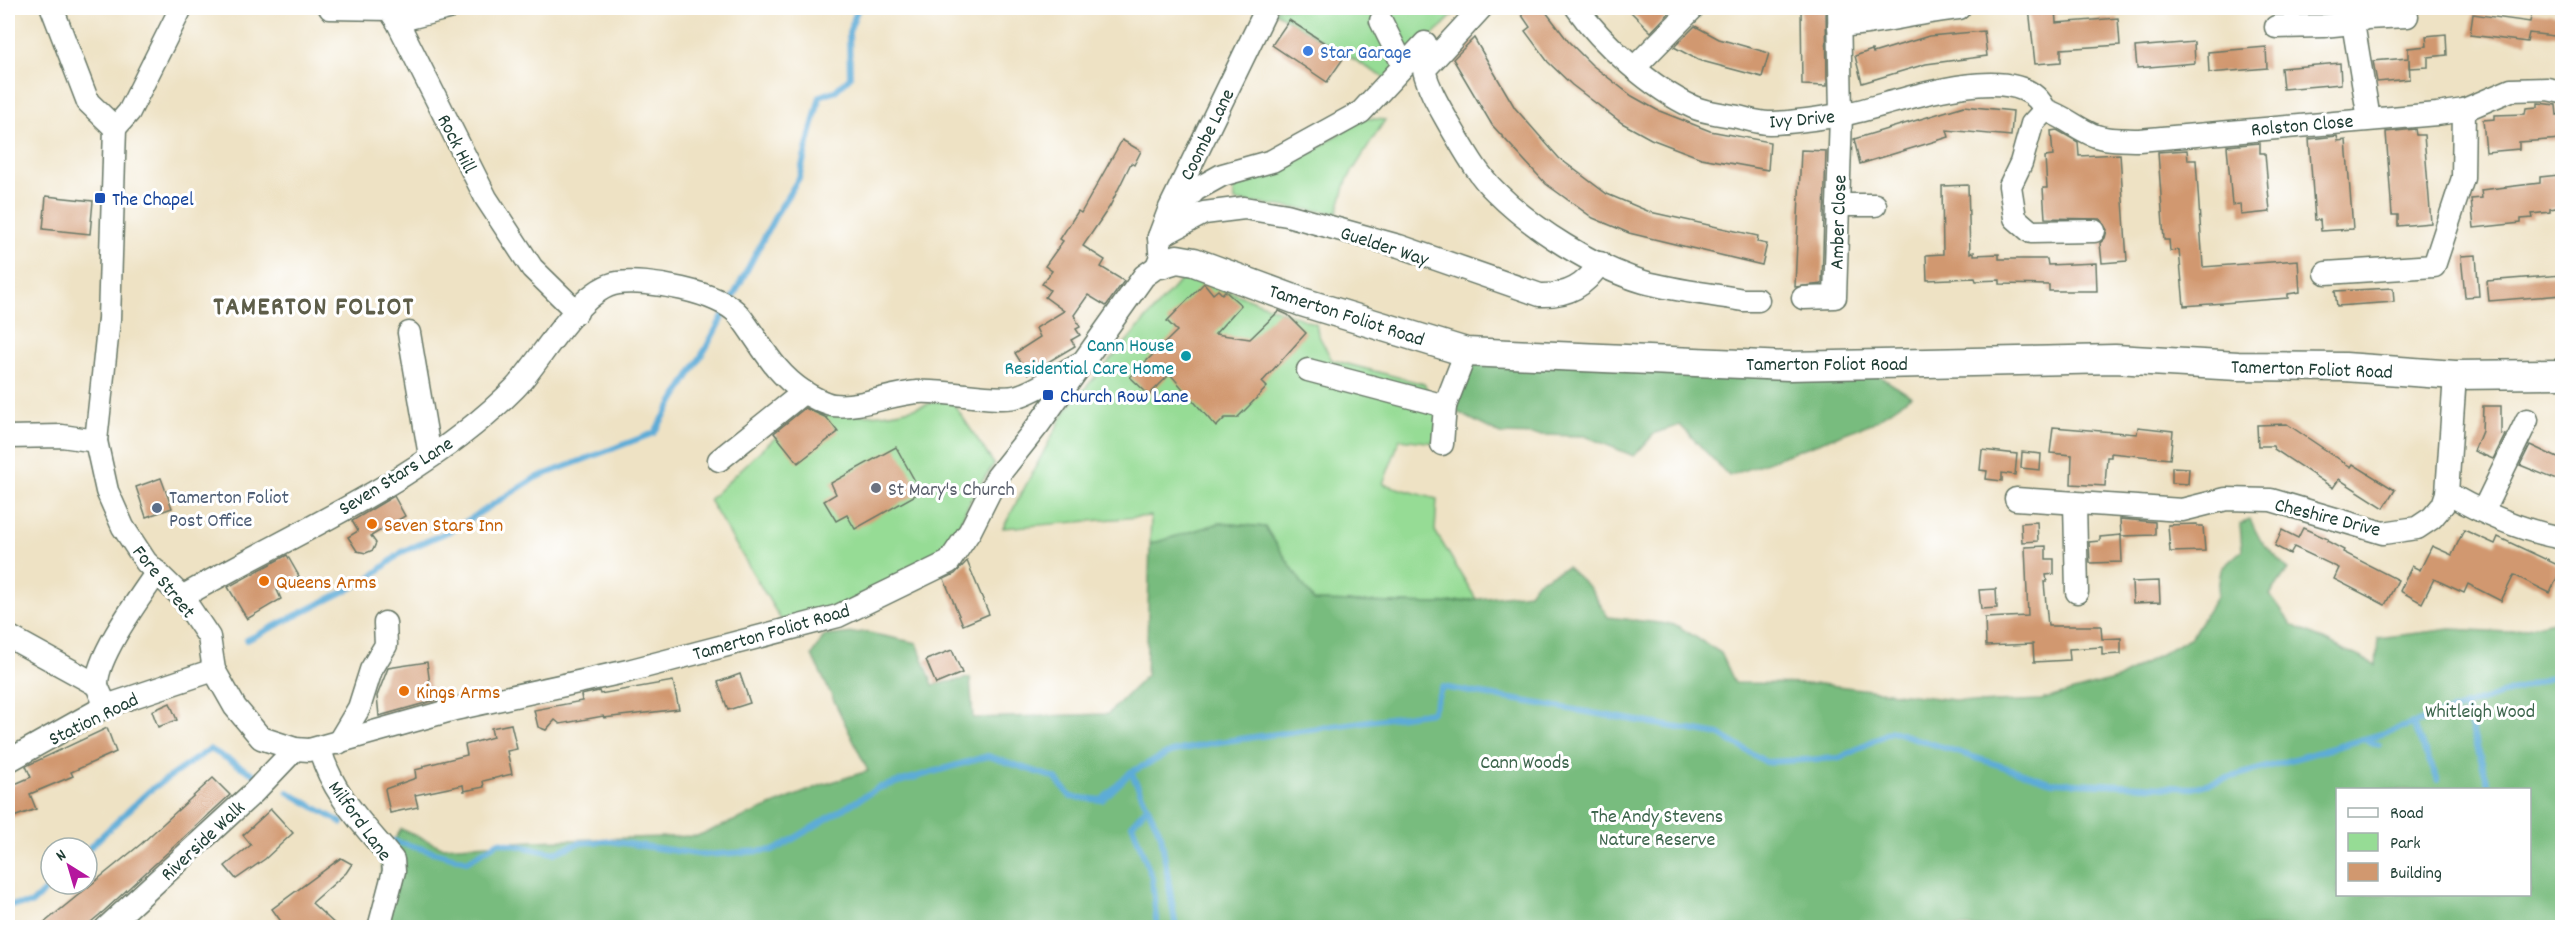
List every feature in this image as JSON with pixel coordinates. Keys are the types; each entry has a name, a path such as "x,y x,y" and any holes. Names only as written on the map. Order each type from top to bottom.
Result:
{"main road":[{"name":"Tamerton Foliot Road","path":"1162,241 1177,259 1194,262 1302,302 1466,352 1789,366 2115,359 2238,366 2345,367 2455,375 2562,374"}],"street":[{"path":"52,8 88,102 115,128 133,105 182,8"},
{"path":"330,8 389,9 398,21 448,8"},
{"name":"Coombe Lane","path":"1162,241 1178,191 1267,8"},
{"path":"1162,241 1195,190 1221,175 1272,161 1361,112 1481,8"},
{"name":"Ivy Drive","path":"1577,8 1609,47 1695,108 1768,123 1841,115 1957,86 2000,84 2027,89"},
{"path":"1635,67 1693,8"},
{"path":"1839,17 1875,24 1919,12 1959,8"},
{"path":"2276,27 2353,23 2366,18 2406,16"},
{"name":"Amber Close","path":"1803,298 1835,297 1841,115 1839,17"},
{"name":"Rock Hill","path":"398,21 486,198 532,268 577,312"},
{"path":"1381,21 1427,83 1467,154 1494,191 1537,228 1600,263 1643,282 1743,300 1758,300"},
{"path":"2353,23 2368,119"},
{"path":"1414,67 1425,43"},
{"name":"Rolston Close","path":"2027,89 2042,102 2045,110 2064,116 2087,133 2103,138 2139,140 2464,110 2511,90 2547,88 2562,92"},
{"path":"2045,110 2032,124 2021,163 2010,186 2015,218 2031,232 2094,231"},
{"path":"2326,273 2434,266 2463,178 2464,110"},
{"name":"Fore Street","path":"115,128 108,330 96,441 106,491 123,527 146,562 182,597 209,637 214,670 235,707 261,738 295,749 329,746"},
{"path":"1178,191 1212,160"},
{"path":"1838,205 1875,205"},
{"name":"Guelder Way","path":"1162,241 1204,213 1244,208 1287,215 1399,246 1540,295 1556,296 1576,288 1589,280 1600,263"},
{"name":"Tamerton Foliot Road","path":"329,746 455,709 628,671 838,616 949,562 970,531 997,477 1085,361 1144,276 1162,241"},
{"path":"577,312 594,293 616,283 644,283 691,291 737,313 769,361 804,392 832,405 872,401 917,392 1016,397 1085,361"},
{"name":"Seven Stars Lane","path":"182,597 366,496 430,456 515,388 577,312"},
{"path":"409,333 430,456"},
{"path":"1442,444 1445,406 1466,352"},
{"path":"1308,370 1445,406"},
{"name":"Cheshire Drive","path":"2016,499 2182,510 2226,499 2271,500 2383,533 2416,528 2432,518 2443,505 2447,493 2455,375"},
{"path":"719,460 804,392"},
{"path":"2483,512 2527,420"},
{"path":"8,436 62,436 96,441"},
{"path":"2447,493 2483,512 2542,535 2562,538"},
{"path":"2075,503 2077,592"},
{"path":"97,685 116,633 158,572"},
{"path":"329,746 359,708 371,670 386,645 385,623"},
{"path":"8,636 97,685 106,706"},
{"name":"Station Road","path":"8,761 106,706 214,670"},
{"name":"Milford Lane","path":"329,746 325,770 341,796 393,860 394,871 379,927"},
{"name":"Riverside Walk","path":"106,927 253,793 295,749"}],"green space":[{"path":"1277,8 1460,8 1388,80 1275,12"},
{"path":"1362,118 1385,120 1347,180 1337,213 1235,201 1233,183 1314,151"},
{"path":"1185,275 1316,324 1318,334 1332,360 1424,384 1440,412 1436,443 1400,439 1383,484 1437,499 1435,531 1476,599 1437,604 1314,601 1265,527 1220,523 1150,544 1151,516 1003,528 1066,410"},
{"path":"1469,356 1873,372 1911,396 1872,423 1729,476 1680,425 1655,433 1634,456 1585,436 1500,434 1451,409"},
{"path":"949,397 994,464 972,497 950,545 930,561 842,605 781,620 709,500 760,451 815,404 848,414 865,415 899,412"},
{"name":"Cann Woods","path":"2250,520 2261,541 2288,569 2270,595 2292,625 2376,665 2378,638 2451,629 2506,632 2562,619 2562,927 370,928 383,904 381,861 401,829 442,847 533,841 697,836 822,785 868,771 812,655 824,636 864,632 917,643 933,685 970,678 973,718 1108,714 1146,676 1150,544 1220,523 1265,527 1314,601 1437,604 1529,593 1538,581 1567,567 1590,588 1608,617 1676,625 1721,653 1735,683 1820,684 1979,703 2041,700 2117,679 2191,637 2217,596 2221,569 2242,550 2240,524"}],"building":[{"path":"1517,8 1543,8 1568,41 1592,65 1632,96 1657,110 1710,131 1770,142 1768,170 1701,158 1651,139 1622,123 1572,85 1548,62 1525,31 1530,27"},
{"path":"1627,8 1665,8 1670,12 1651,32"},
{"path":"1801,8 1826,8 1827,86 1802,85"},
{"path":"2029,8 2055,8 2056,23 2118,18 2120,45 2061,49 2061,62 2035,64"},
{"path":"2532,12 2562,16 2562,37 2529,33 2527,42 2470,35 2473,14 2530,22"},
{"name":"Star Garage","path":"1289,20 1345,56 1327,82 1272,45"},
{"path":"1695,26 1719,39 1769,53 1762,77 1698,60 1674,47"},
{"path":"1984,31 1987,56 1926,64 1862,83 1855,56 1872,50 1873,53 1929,36"},
{"path":"2446,34 2447,55 2428,57 2428,67 2409,68 2410,79 2377,82 2373,61 2408,58 2408,48 2427,46 2426,36"},
{"path":"1474,38 1515,108 1559,158 1607,194 1650,212 1758,236 1757,242 1767,244 1762,265 1629,233 1593,218 1546,184 1492,125 1453,59"},
{"path":"2194,42 2195,63 2137,68 2135,47"},
{"path":"2266,47 2267,68 2209,73 2208,52"},
{"path":"2340,63 2341,84 2283,89 2281,68"},
{"path":"2538,103 2556,105 2557,115 2562,114 2562,139 2519,142 2519,149 2486,152 2483,120 2495,119 2495,115 2525,114 2526,108 2538,107"},
{"path":"1964,106 2013,111 2011,136 1947,130 1949,137 1860,164 1854,139"},
{"path":"2415,129 2416,135 2424,135 2431,223 2398,226 2398,215 2392,215 2386,132"},
{"path":"2057,130 2078,142 2079,156 2120,154 2127,261 2102,263 2100,243 2105,238 2107,230 2100,219 2045,218 2043,188 2047,188 2045,157 2053,156 2051,131"},
{"path":"2337,136 2338,141 2346,140 2353,229 2321,231 2320,220 2315,220 2309,139"},
{"path":"1122,140 1141,151 1134,165 1131,163 1110,206 1083,246 1105,260 1101,267 1124,281 1106,306 1088,295 1074,315 1080,327 1076,329 1080,335 1071,340 1075,346 1028,374 1015,353 1040,337 1036,328 1064,311 1045,297 1050,290 1042,284 1052,271 1045,266 1063,241 1060,239 1078,211 1081,213"},
{"path":"2260,143 2260,153 2265,153 2270,212 2241,215 2240,204 2232,205 2227,146"},
{"path":"1801,150 1826,151 1822,284 1795,287"},
{"path":"2187,150 2188,160 2196,160 2203,267 2298,260 2300,292 2288,294 2288,298 2184,306 2179,250 2170,251 2169,240 2164,240 2158,152"},
{"path":"2559,175 2562,207 2550,209 2550,212 2532,214 2533,218 2521,219 2521,223 2474,228 2471,199 2482,198 2481,190 2540,183 2540,177"},
{"path":"1968,185 1970,253 1974,252 1974,255 1999,254 1999,259 2047,259 2048,265 2096,263 2097,291 2049,291 2049,285 2000,284 2000,280 1976,281 1975,278 1927,280 1926,255 1943,254 1942,186"},
{"path":"46,196 93,201 90,234 43,229"},
{"path":"2476,255 2479,296 2465,297 2461,256"},
{"path":"2562,275 2562,295 2489,301 2487,281"},
{"name":"Cann House Residential Care Home","path":"1204,283 1213,294 1218,290 1222,294 1225,291 1241,305 1215,334 1250,339 1279,311 1288,315 1306,333 1262,382 1267,387 1248,407 1237,418 1225,418 1216,427 1170,374 1149,395 1130,377 1177,331 1167,321"},
{"path":"2393,288 2394,302 2337,306 2335,291"},
{"path":"2483,406 2501,406 2501,434 2505,435 2493,459 2474,451 2482,431"},
{"path":"805,408 827,418 838,432 798,463 774,433"},
{"path":"2287,424 2351,467 2353,464 2395,490 2384,508 2339,479 2333,488 2274,449 2273,446 2258,446 2257,425"},
{"path":"2053,427 2137,434 2138,427 2173,431 2170,459 2111,453 2111,457 2107,457 2105,486 2071,484 2072,455 2050,453"},
{"path":"2530,445 2562,460 2562,482 2520,465"},
{"name":"St Mary's Church","path":"896,447 921,492 855,529 847,515 836,521 824,501 836,494 831,483"},
{"path":"1982,450 2017,454 2015,475 2002,473 2002,481 1986,479 1987,471 1980,470"},
{"path":"2022,452 2041,454 2040,470 2021,468"},
{"path":"2172,467 2189,468 2188,484 2172,483"},
{"path":"161,478 172,508 146,517 136,487"},
{"name":"Seven Stars Inn","path":"394,496 405,516 371,536 376,543 373,550 366,553 357,551 348,537 358,531 352,521"},
{"path":"2120,519 2155,522 2155,535 2121,536 2122,562 2090,563 2089,542 2100,541 2100,537 2121,535"},
{"path":"2037,522 2038,541 2022,542 2021,523"},
{"path":"2197,524 2197,526 2203,526 2205,551 2170,552 2168,525"},
{"path":"2303,528 2328,539 2327,541 2344,550 2343,552 2398,580 2385,605 2334,579 2339,568 2294,547 2290,554 2275,546 2282,530 2298,538"},
{"path":"2464,530 2495,544 2498,537 2562,567 2550,593 2514,575 2501,601 2468,584 2464,593 2434,579 2422,603 2400,591 2412,566 2420,570 2432,546 2452,555"},
{"path":"2046,546 2046,559 2054,559 2054,574 2046,575 2047,582 2044,582 2048,626 2101,626 2102,639 2121,638 2121,654 2102,655 2102,647 2069,649 2070,660 2034,662 2033,644 1986,646 1985,618 2028,616 2025,547"},
{"name":"Queens Arms","path":"287,555 299,576 277,590 281,599 247,619 228,587"},
{"path":"967,561 989,614 963,625 944,579 955,574"},
{"path":"2159,581 2160,602 2133,603 2132,582"},
{"path":"1996,589 1997,608 1981,609 1979,590"},
{"path":"952,650 962,673 936,684 926,660"},
{"name":"Kings Arms","path":"427,662 431,692 441,691 443,698 379,716 377,696 388,668"},
{"path":"740,674 750,703 728,710 718,682"},
{"path":"673,681 679,709 604,718 603,716 560,724 555,720 546,730 538,727 534,710 582,701 581,695 599,691 600,694"},
{"path":"170,703 177,720 158,727 152,711"},
{"path":"511,724 517,749 507,751 512,774 483,781 484,787 464,791 463,785 415,795 418,807 390,813 385,789 416,778 415,770 423,766 467,755 465,745 493,737 491,728"},
{"path":"107,728 116,752 71,772 73,776 30,794 36,809 8,819 8,787 31,777 26,766"},
{"path":"213,778 230,795 85,927 39,927 77,896 99,896 99,878 141,844"},
{"path":"271,809 293,833 265,859 236,879 225,866 251,845 243,835"},
{"path":"341,858 352,864 346,873 312,903 338,927 285,927 272,909"}],"waterway":[{"path":"247,640 367,580 402,552 454,529 535,478 654,433 706,348 777,213 799,178 820,96 835,91 850,77 849,32 858,8"},
{"path":"393,841 467,861 499,842 554,853 579,843 609,841 704,855 775,850 878,788 988,756 1055,778 1071,797 1102,800 1131,772 1171,752 1212,743 1432,712 1442,687 1720,735 1766,762 1840,758 1892,731 2051,782 2193,788 2385,733 2562,674"},
{"path":"2465,706 2489,788"},
{"path":"2412,723 2438,780"},
{"path":"2363,739 2379,745"},
{"path":"99,839 149,791 210,749 255,775"},
{"path":"1131,772 1161,835 1176,928"},
{"path":"288,792 342,823"},
{"path":"1147,807 1132,824 1152,878 1157,928"},
{"path":"8,905 31,904 39,896"}],"place":[{"name":"Star Garage","path":"1308,51"},
{"name":"The Chapel","path":"100,198"},
{"name":"Cann House Residential Care Home","path":"1186,356"},
{"name":"Church Row Lane","path":"1048,395"},
{"name":"St Mary's Church","path":"876,488"},
{"name":"Tamerton Foliot Post Office","path":"157,508"},
{"name":"Seven Stars Inn","path":"372,524"},
{"name":"Queens Arms","path":"264,581"},
{"name":"Kings Arms","path":"404,691"}],"district":[{"name":"TAMERTON FOLIOT","path":"314,305"}],"park label":[{"name":"Whitleigh Wood","path":"2480,710"},
{"name":"The Andy Stevens Nature Reserve","path":"1657,826"}]}
